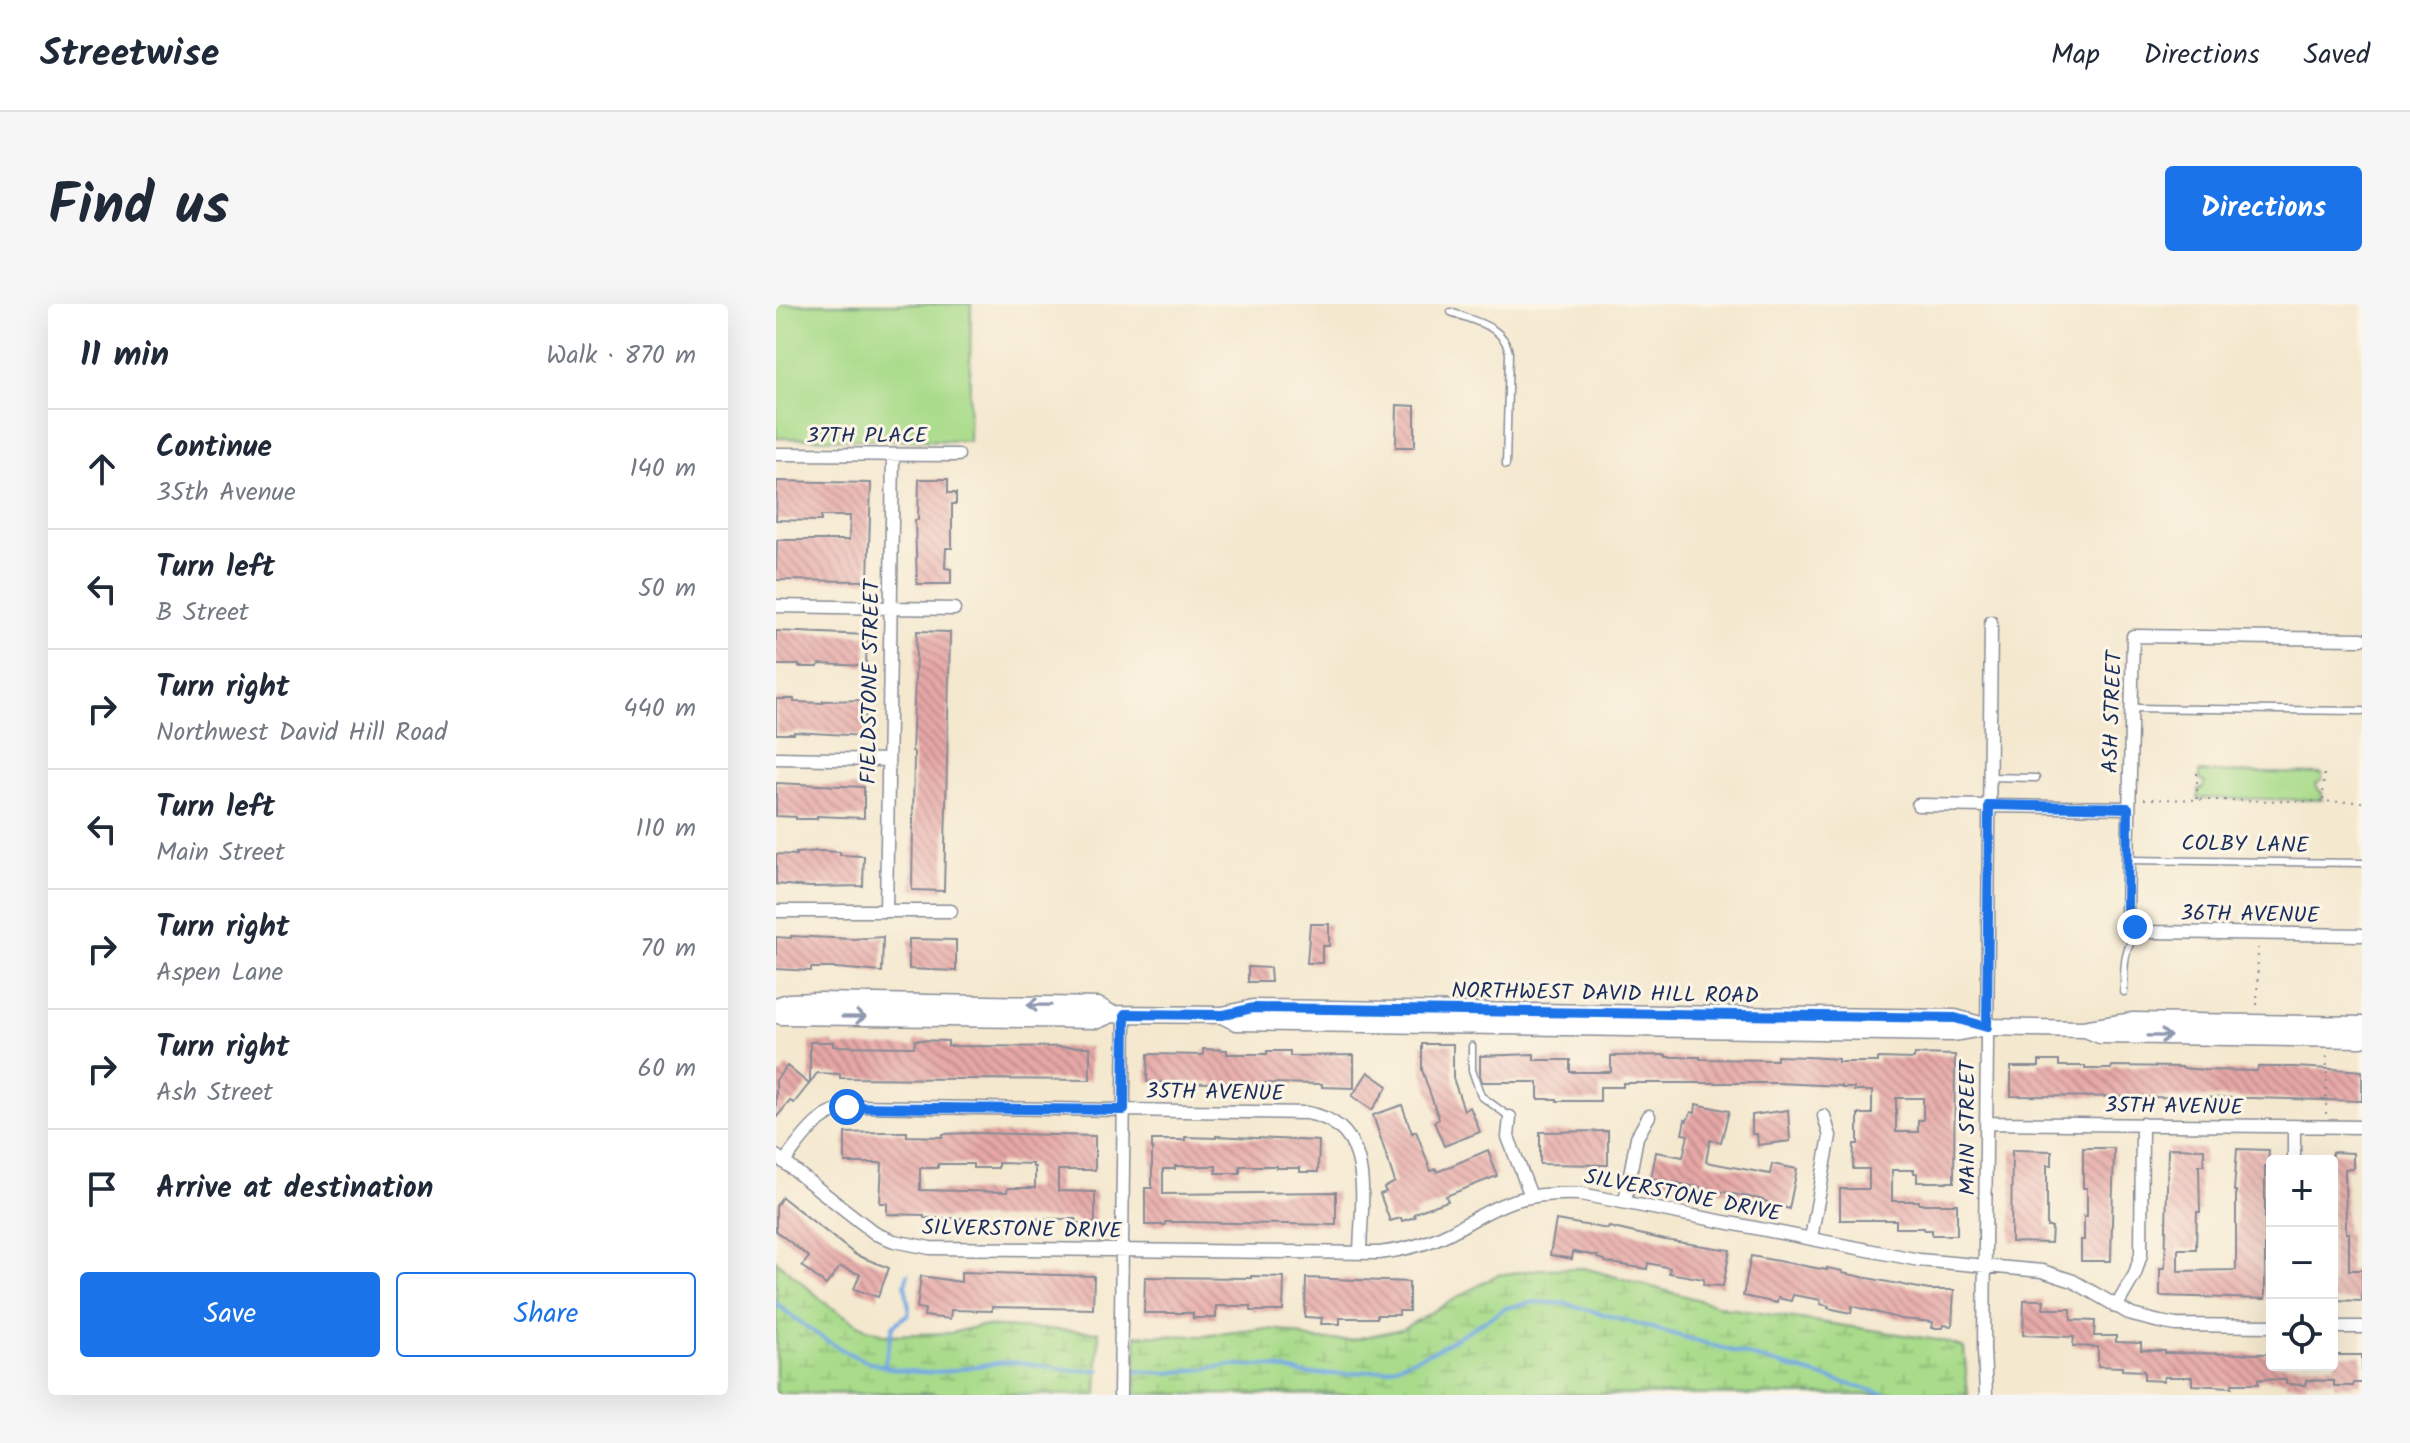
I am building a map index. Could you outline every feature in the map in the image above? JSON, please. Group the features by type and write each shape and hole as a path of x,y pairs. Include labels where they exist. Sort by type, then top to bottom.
{"street":[{"name":"37TH PLACE","path":"776,454 958,455"},
{"name":"FIELDSTONE STREET","path":"886,911 893,455"},
{"path":"776,606 954,609"},
{"name":"MAIN STREET","path":"1986,1395 1991,622"},
{"name":"ASH STREET","path":"2138,929 2127,912 2133,636 2362,639"},
{"path":"776,758 888,760"},
{"path":"1918,805 2128,808"},
{"path":"776,911 951,911"},
{"name":"36TH AVENUE","path":"2138,929 2152,932 2362,935"},
{"name":"NORTHWEST DAVID HILL ROAD","path":"776,1006 788,1002 819,1001 1098,1006 1119,1014"},
{"name":"NORTHWEST DAVID HILL ROAD","path":"776,1014 1098,1020 1119,1014 1223,1015 1253,1008 1955,1018 1987,1027 2083,1029 2133,1021 2362,1025"},
{"path":"1119,1014 1124,1110 1120,1395"},
{"name":"NORTHWEST DAVID HILL ROAD","path":"2083,1029 2100,1035 2362,1039"},
{"name":"35TH AVENUE","path":"780,1159 818,1121 831,1112 847,1107 1307,1113 1332,1121 1347,1135 1359,1158 1360,1253"},
{"path":"1625,1201 1637,1137 1649,1116"},
{"path":"1811,1238 1830,1136 1824,1116"},
{"path":"1510,1117 1508,1137 1531,1196"},
{"name":"35TH AVENUE","path":"1986,1123 2362,1127"},
{"path":"2116,1307 2135,1274 2141,1254 2142,1124"},
{"path":"2294,1126 2294,1155"},
{"name":"SILVERSTONE DRIVE","path":"780,1159 866,1228 894,1241 930,1248 1394,1251 1424,1244 1497,1207 1531,1196 1581,1194 1919,1260 2030,1269 2066,1278 2116,1307 2144,1319 2176,1325 2266,1326"},
{"path":"2338,1327 2362,1327"}],"lane":[{"path":"1451,312 1494,329 1506,340 1509,373 1506,465"},
{"path":"2132,708 2362,711"},
{"path":"1989,777 2036,778"},
{"name":"COLBY LANE","path":"2127,860 2362,863"},
{"path":"2124,992 2124,956 2127,945 2138,929"},
{"path":"1472,1046 1472,1070 1481,1096 1510,1117"}],"path":[{"path":"2197,772 2197,800"},
{"path":"2323,802 2324,774"},
{"path":"2144,799 2362,802"},
{"path":"2257,1005 2258,943"},
{"path":"2326,1127 2327,1038"}],"green space":[{"path":"776,304 971,304 969,441 776,438"},
{"path":"2199,772 2322,774 2322,780 2316,784 2322,792 2322,800 2198,798 2198,790 2205,783 2199,779"},
{"path":"776,1260 829,1306 867,1329 888,1335 951,1333 980,1326 1099,1332 1097,1395 776,1393"},
{"path":"1584,1268 1728,1308 1944,1341 1964,1348 1968,1395 1136,1394 1136,1335 1203,1336 1260,1329 1281,1330 1316,1340 1351,1340 1402,1329 1497,1275 1541,1269"}],"building":[{"path":"1397,405 1415,406 1415,447 1396,447"},
{"path":"919,479 948,479 948,493 956,493 956,504 952,504 952,548 946,548 945,568 951,569 951,584 917,584 915,520 918,520"},
{"path":"777,481 871,483 868,581 776,580 777,540 849,540 850,516 821,516 821,521 776,520"},
{"path":"776,631 867,635 866,666 776,665"},
{"path":"917,631 950,632 944,891 912,890 912,751"},
{"path":"776,699 823,703 866,700 865,736 794,732 776,734"},
{"path":"776,783 864,787 864,818 817,816 817,819 796,819 776,816"},
{"path":"820,851 864,856 863,886 776,884 776,854"},
{"path":"1310,924 1329,924 1329,946 1322,946 1322,963 1307,963"},
{"path":"776,937 883,937 882,972 836,968 811,968 811,971 776,969"},
{"path":"909,939 956,940 956,971 909,969"},
{"path":"1248,967 1270,968 1271,982 1248,982"},
{"path":"915,1040 948,1041 948,1046 1090,1047 1090,1080 840,1078 840,1074 817,1073 810,1083 810,1042 833,1042 833,1046 914,1047"},
{"path":"1422,1044 1453,1044 1453,1078 1464,1110 1470,1107 1480,1132 1444,1146 1434,1122 1439,1119 1422,1070"},
{"path":"1203,1049 1227,1050 1227,1054 1290,1051 1290,1056 1354,1055 1354,1088 1322,1087 1322,1084 1262,1083 1262,1086 1226,1087 1213,1086 1213,1083 1147,1082 1148,1054 1203,1055"},
{"path":"1534,1054 1534,1060 1570,1060 1570,1072 1611,1072 1611,1056 1777,1060 1777,1056 1878,1062 1878,1058 1914,1059 1915,1054 1955,1055 1954,1182 1917,1182 1914,1170 1892,1170 1892,1201 1957,1204 1957,1235 1932,1235 1932,1230 1924,1228 1896,1228 1896,1220 1840,1220 1840,1189 1869,1189 1869,1169 1853,1169 1854,1144 1858,1144 1858,1114 1872,1114 1872,1091 1854,1091 1854,1088 1842,1086 1776,1083 1623,1083 1623,1087 1600,1087 1600,1101 1557,1101 1538,1099 1538,1082 1482,1082 1480,1056","holes":["1896,1098 1923,1098 1923,1120 1918,1120 1918,1132 1896,1132"]},
{"path":"2039,1061 2059,1061 2059,1066 2085,1066 2085,1069 2111,1069 2112,1066 2257,1071 2258,1067 2294,1067 2362,1071 2362,1101 2011,1096 2011,1067 2039,1067"},
{"path":"787,1066 809,1084 794,1103 790,1101 776,1118 776,1080"},
{"path":"1368,1072 1388,1086 1372,1110 1352,1096"},
{"path":"1696,1104 1729,1111 1721,1142 1710,1140 1706,1162 1770,1174 1772,1164 1797,1169 1789,1209 1759,1199 1651,1178 1656,1152 1683,1157 1688,1135 1682,1134 1685,1120 1691,1112 1695,1113"},
{"path":"1402,1105 1431,1171 1436,1169 1437,1172 1488,1150 1497,1176 1446,1196 1448,1201 1422,1210 1414,1214 1415,1217 1390,1221 1380,1194 1395,1182 1373,1115"},
{"path":"1788,1110 1790,1141 1758,1145 1757,1134 1752,1134 1752,1115"},
{"path":"1608,1131 1608,1165 1540,1164 1540,1132"},
{"path":"907,1132 907,1136 943,1137 943,1134 973,1133 1095,1136 1095,1170 1058,1170 1058,1191 1095,1192 1095,1223 1076,1223 1076,1219 924,1218 924,1215 887,1214 887,1203 880,1203 882,1163 845,1163 845,1133","holes":["998,1163 1033,1164 1035,1188 1008,1188 1007,1192 920,1190 920,1168 938,1168 938,1164 973,1164 973,1168 998,1168"]},
{"path":"1216,1136 1319,1141 1318,1172 1300,1172 1300,1168 1276,1166 1240,1166 1240,1173 1216,1173 1216,1166 1175,1166 1175,1169 1163,1169 1163,1194 1336,1192 1336,1225 1165,1222 1165,1225 1145,1225 1145,1188 1152,1188 1152,1140"},
{"path":"2083,1148 2114,1148 2111,1261 2081,1261 2084,1216 2087,1216"},
{"path":"2168,1148 2204,1149 2204,1165 2199,1165 2200,1212 2197,1212 2196,1249 2178,1249 2178,1271 2236,1270 2234,1191 2237,1149 2269,1150 2265,1166 2265,1299 2160,1296 2160,1268 2165,1268"},
{"path":"2012,1150 2052,1151 2052,1165 2047,1165 2047,1227 2052,1227 2051,1243 2011,1242"},
{"path":"2332,1152 2353,1153 2353,1169 2345,1169 2346,1233 2349,1233 2349,1270 2362,1270 2362,1301 2338,1300 2338,1155 2332,1155"},
{"path":"782,1197 856,1255 889,1268 878,1297 854,1289 860,1274 840,1267 826,1285 802,1266 809,1257 776,1231 776,1206"},
{"path":"1556,1220 1730,1250 1723,1286 1703,1285 1704,1279 1669,1273 1670,1268 1648,1263 1647,1269 1605,1262 1598,1256 1573,1252 1572,1259 1550,1255"},
{"path":"1751,1256 1827,1268 1929,1290 1954,1290 1952,1326 1932,1328 1933,1322 1901,1319 1852,1306 1851,1313 1828,1308 1820,1304 1821,1300 1793,1295 1791,1301 1778,1298 1777,1303 1743,1296"},
{"path":"961,1272 1094,1276 1093,1309 992,1307 992,1311 951,1310 950,1319 924,1316 925,1309 917,1308 921,1276 961,1282"},
{"path":"1145,1277 1284,1277 1283,1311 1251,1311 1251,1306 1216,1306 1216,1318 1193,1318 1193,1313 1144,1313"},
{"path":"1306,1278 1409,1282 1409,1311 1399,1311 1399,1315 1377,1315 1377,1318 1340,1318 1340,1324 1321,1324 1322,1318 1305,1317"},
{"path":"2024,1300 2044,1300 2043,1309 2071,1309 2071,1320 2095,1321 2094,1336 2116,1336 2116,1342 2141,1343 2141,1350 2266,1354 2266,1371 2338,1371 2338,1355 2362,1355 2362,1383 2334,1386 2334,1381 2306,1380 2306,1385 2286,1384 2286,1380 2258,1379 2258,1384 2232,1384 2232,1387 2192,1385 2192,1377 2144,1380 2144,1371 2098,1366 2098,1347 2073,1346 2074,1337 2023,1335"}],"waterway":[{"path":"884,1366 893,1326 908,1314 905,1284 908,1274"},
{"path":"1136,1371 1169,1373 1228,1366 1267,1366 1307,1374 1347,1374 1388,1369 1436,1350 1506,1308 1535,1302 1568,1304 1887,1395"},
{"path":"776,1303 835,1346 898,1370 948,1371 1009,1362 1070,1370 1100,1370"}],"route":[{"path":"847,1107 1124,1110 1125,1014 1223,1015 1253,1008 1955,1018 1987,1027 1989,805 2128,808 2127,912 2135,927"}]}
